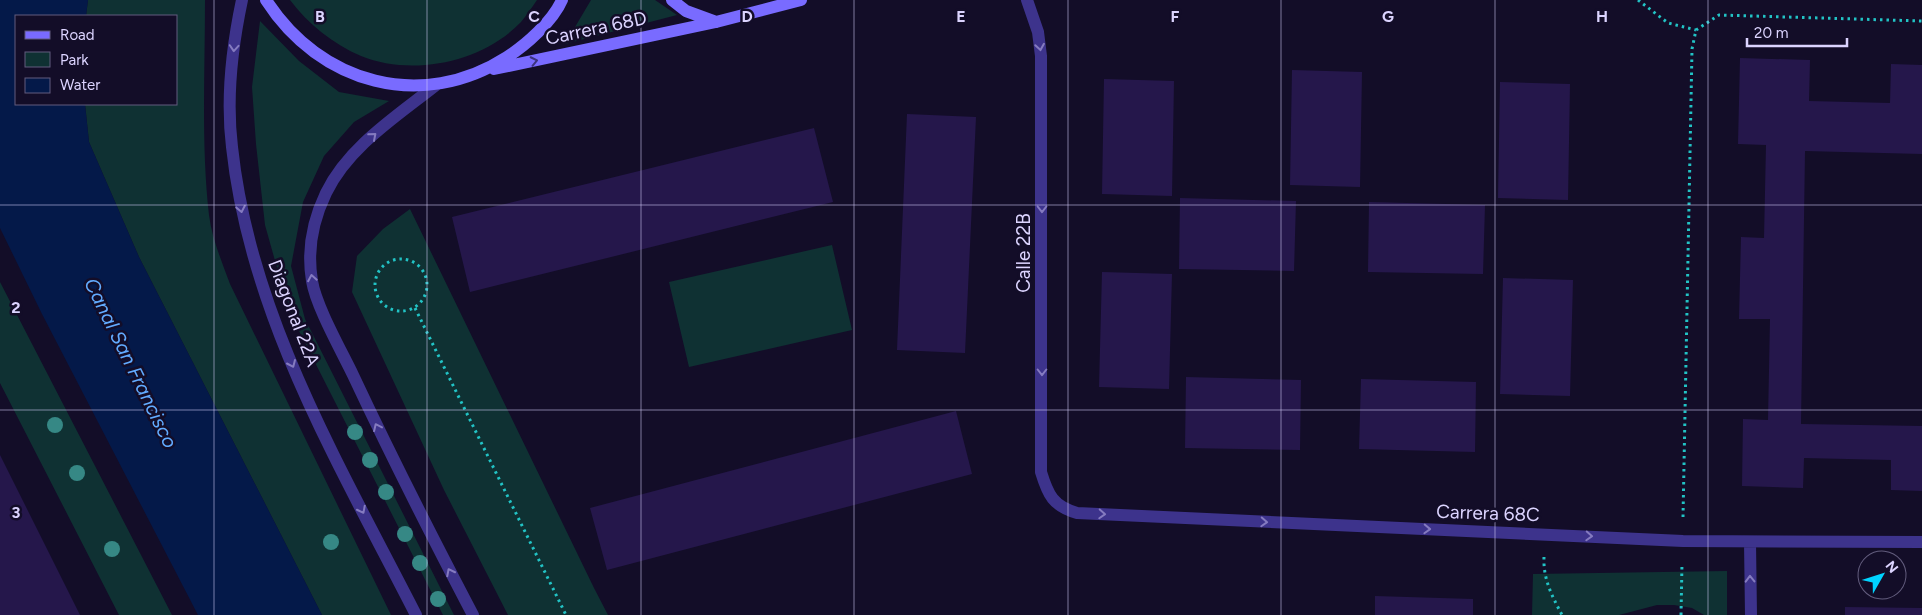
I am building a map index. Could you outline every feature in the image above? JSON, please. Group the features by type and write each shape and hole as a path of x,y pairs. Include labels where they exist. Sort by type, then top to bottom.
{"main road":[{"path":"266,0 278,20 311,52 350,74 392,85 436,85 462,80 486,71 526,45 562,0"},
{"path":"672,0 686,11 716,22"},
{"name":"Carrera 68D","path":"486,71 716,22 800,0"}],"street":[{"name":"Diagonal 22A","path":"242,0 235,37 231,88 231,145 242,211 252,254 282,344 316,419 416,615"},
{"name":"Calle 22B","path":"1027,0 1038,32 1042,56 1041,472 1046,487 1056,504"},
{"name":"Diagonal 22A","path":"436,85 364,144 343,167 327,192 316,219 309,256 312,283 327,320 399,474 473,615"},
{"name":"Carrera 68C","path":"1056,504 1077,513 1683,541 1922,542"},
{"path":"1750,542 1751,615"}],"path":[{"path":"1638,0 1668,23 1696,30"},
{"path":"1681,615 1692,49 1696,30 1718,15 1922,21"},
{"path":"400,259 409,260 417,264 423,271 428,287 426,296 415,308 398,312 383,304 378,297 376,280 379,272 392,261 400,259"},
{"path":"415,308 566,615"},
{"path":"1546,534 1544,568 1550,593 1562,615"}],"green space":[{"path":"88,0 205,0 205,161 210,224 215,242 230,284 391,615 322,615 139,257 89,142 85,105 178,105 178,15 86,15"},
{"path":"290,0 537,0 521,22 505,36 487,47 467,56 446,62 403,65 381,62 361,56 341,46 313,25"},
{"path":"591,0 655,0 677,15 565,44"},
{"path":"260,21 299,61 339,92 389,101 354,122 324,156 303,202 291,266 305,319 454,615 443,615 295,323 281,282 265,225 256,144 252,87"},
{"path":"410,209 608,615 508,615 444,490 352,292 357,256 383,229"},
{"path":"832,245 852,330 689,367 669,282"},
{"path":"0,282 172,615 119,615 0,383"},
{"path":"1727,571 1727,615 1704,615 1692,608 1657,605 1619,615 1532,615 1533,574"}],"water":[{"name":"Canal San Francisco","path":"0,0 88,0 86,15 15,15 15,105 85,105 89,142 139,257 322,615 198,615 42,314 0,228"}],"building":[{"path":"1740,58 1810,60 1809,101 1890,103 1891,64 1922,65 1922,154 1805,151 1801,424 1922,426 1922,491 1891,490 1891,460 1804,458 1803,488 1742,486 1743,419 1768,420 1770,319 1739,319 1741,237 1764,238 1766,145 1738,144"},
{"path":"1292,70 1362,72 1360,187 1290,185"},
{"path":"1104,79 1174,81 1172,196 1102,194"},
{"path":"1500,82 1570,84 1568,200 1498,198"},
{"path":"907,114 976,117 965,353 897,350"},
{"path":"814,128 833,202 470,292 452,217"},
{"path":"1180,198 1296,201 1294,271 1179,269"},
{"path":"1369,202 1485,205 1483,274 1368,272"},
{"path":"1102,272 1172,274 1169,389 1099,387"},
{"path":"1503,278 1573,280 1570,396 1500,394"},
{"path":"1186,377 1301,380 1300,450 1185,448"},
{"path":"1361,379 1476,382 1475,452 1359,449"},
{"path":"956,411 972,474 607,570 590,508"},
{"path":"0,455 80,615 0,615"},
{"path":"1375,596 1473,599 1473,615 1375,615"},
{"path":"1845,607 1922,608 1922,615 1845,615"}]}
